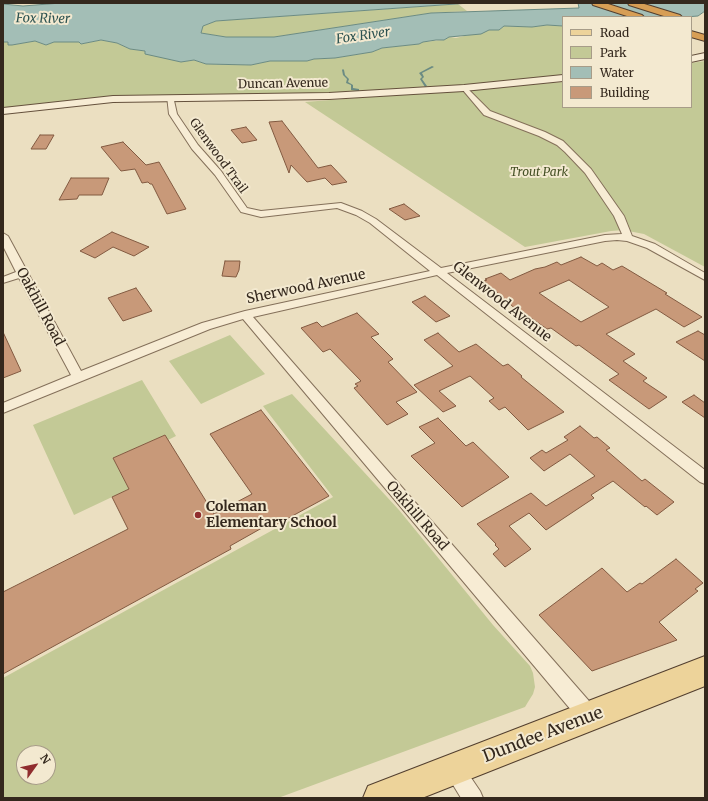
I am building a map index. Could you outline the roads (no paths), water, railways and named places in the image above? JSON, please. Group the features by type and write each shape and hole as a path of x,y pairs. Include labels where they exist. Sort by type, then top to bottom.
{"highway":[{"path":"596,3 636,16"},
{"path":"632,3 674,16"},
{"path":"692,34 705,38"}],"main road":[{"name":"Dundee Avenue","path":"380,798 705,671"}],"street":[{"path":"692,59 705,56"},
{"name":"Duncan Avenue","path":"3,111 88,101 170,98 329,96 464,88 562,78"},
{"path":"464,88 487,113 549,137 568,150 588,171 619,216 628,238"},
{"name":"Glenwood Trail","path":"170,98 173,114 195,147 218,173 239,204 244,210 261,214"},
{"name":"Glenwood Avenue","path":"261,214 331,205 348,208 373,221 705,478"},
{"name":"Oakhill Road","path":"3,236 78,377"},
{"name":"Sherwood Avenue","path":"3,408 183,335 245,315 438,272 605,238 628,238 650,246 705,277"},
{"path":"3,280 22,274"},
{"name":"Oakhill Road","path":"245,315 590,716"},
{"path":"454,770 473,798"}],"water":[{"name":"Fox River","path":"61,3 470,3 216,21 203,26 201,33 226,37 274,37 431,13 579,8 578,3 705,3 705,11 698,16 692,16 562,16 562,26 504,26 499,30 489,30 481,34 449,37 444,40 382,48 372,52 335,58 314,59 307,61 270,61 251,65 206,64 194,60 181,62 145,54 145,51 130,49 117,43 101,40 81,44 79,42 54,42 46,45 35,41 8,45 8,42 3,42 3,4 23,6"}],"waterway":[{"path":"426,86 421,79 423,77 420,73 433,67"},
{"path":"343,70 344,75 348,79 347,82 352,85 352,89 358,90"}],"place":[{"name":"Coleman Elementary School","path":"198,515"}],"park label":[{"name":"Trout Park","path":"539,173"}]}
